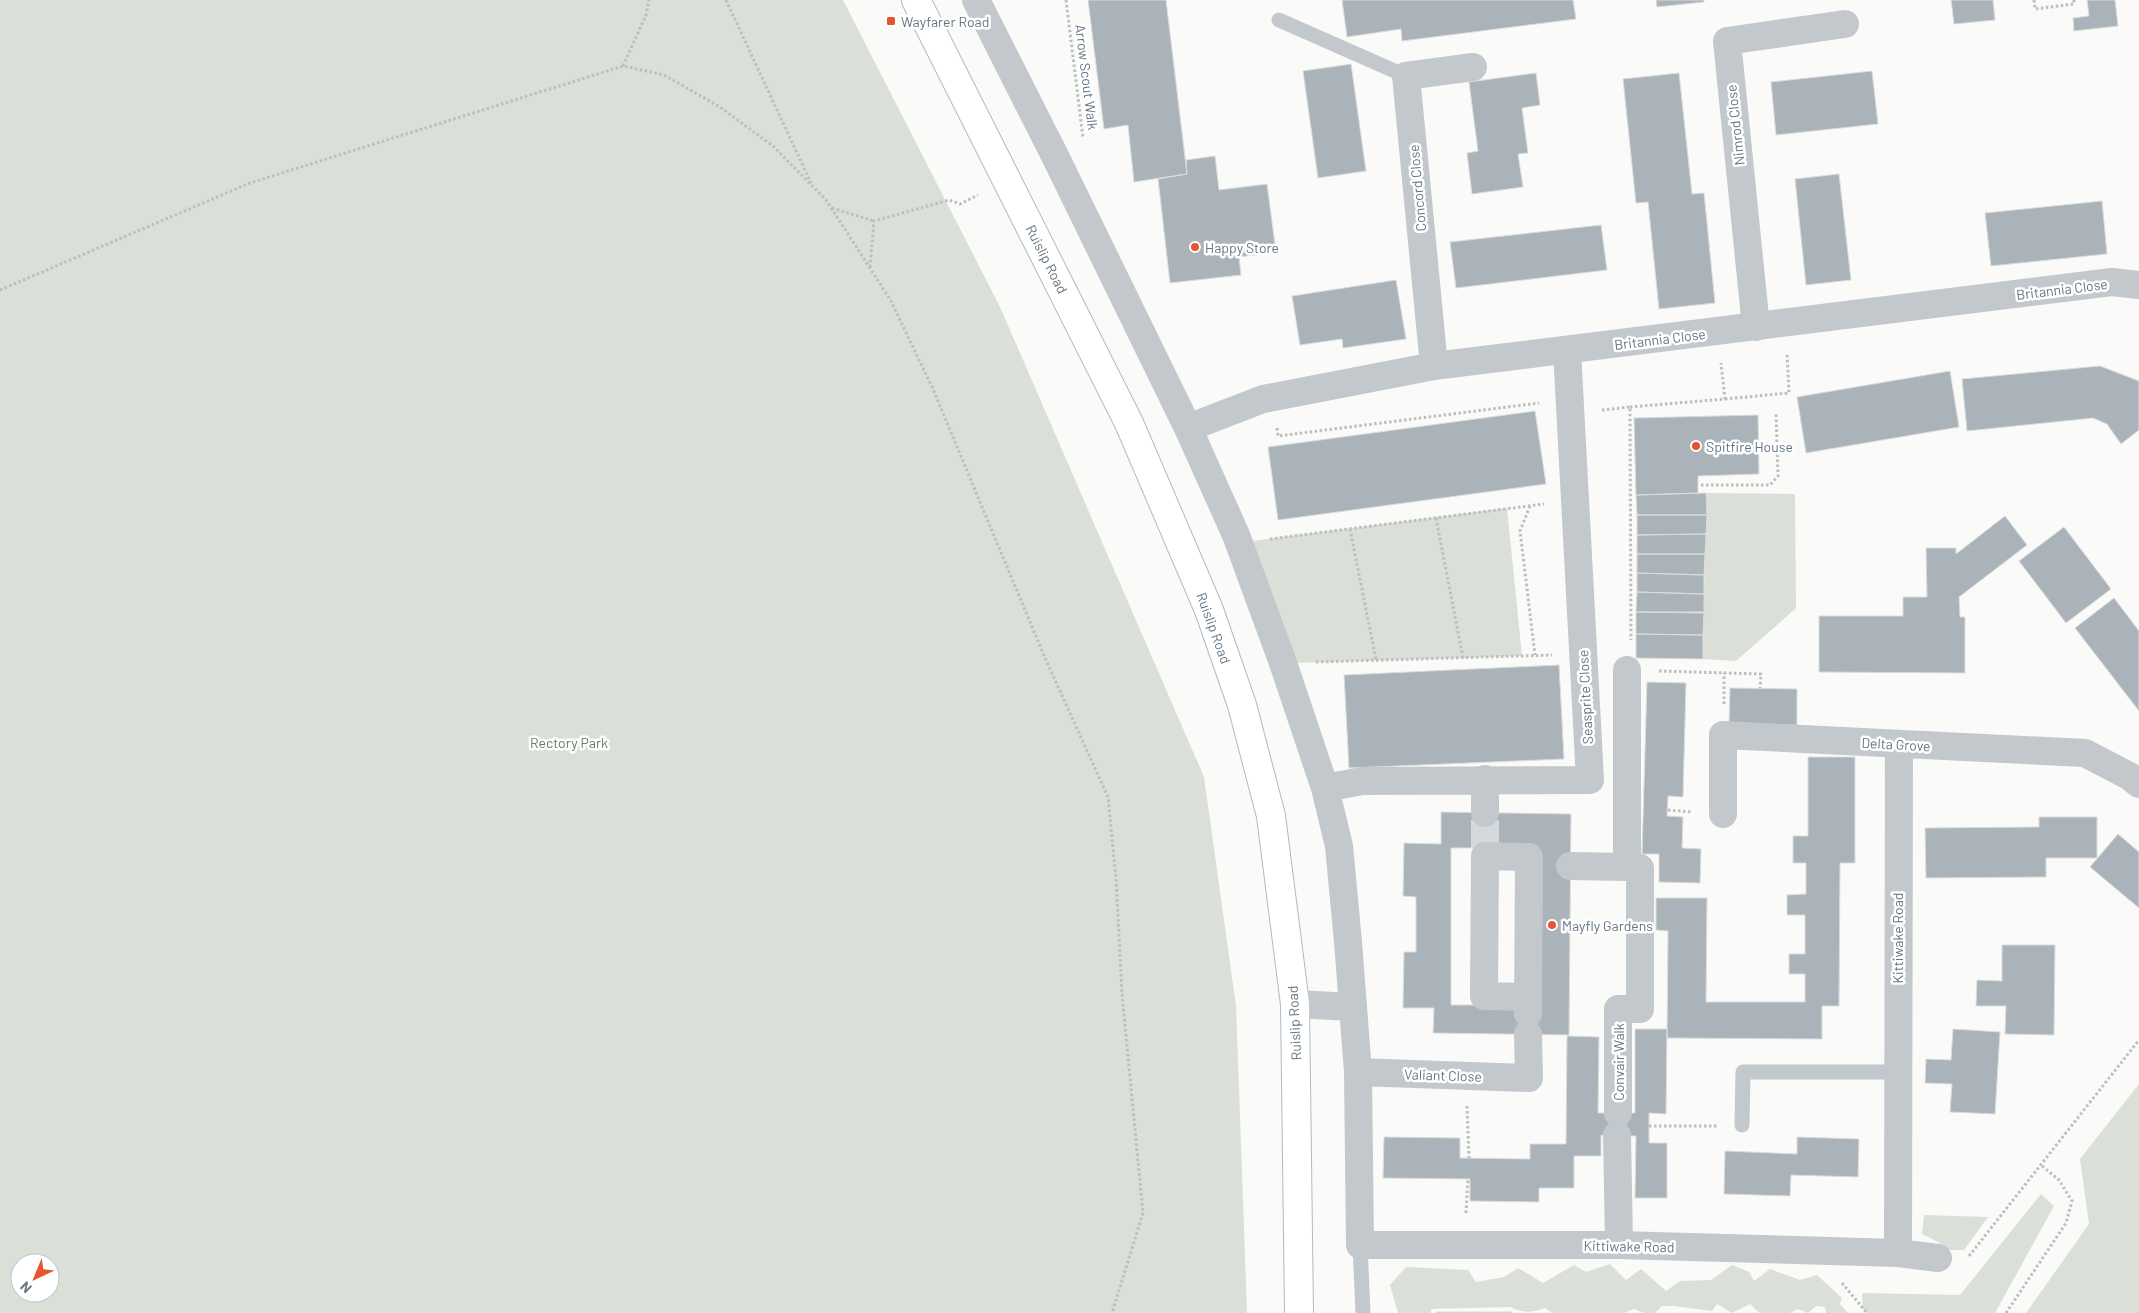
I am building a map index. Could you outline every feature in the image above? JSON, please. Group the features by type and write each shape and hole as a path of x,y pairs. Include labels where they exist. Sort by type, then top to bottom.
{"main road":[{"name":"Ruislip Road","path":"916,0 1129,423 1209,610 1242,705 1271,816 1295,1004 1299,1313"}],"street":[{"path":"976,0 1055,156 1188,428 1236,536 1283,663 1325,788 1339,846 1358,1072 1360,1245"},
{"name":"Nimrod Close","path":"1756,327 1727,41 1845,24"},
{"path":"1406,76 1473,67"},
{"name":"Concord Close","path":"1406,76 1434,366"},
{"name":"Britannia Close","path":"1188,428 1272,397 1434,366 2112,282 2139,285"},
{"name":"Seasprite Close","path":"1325,788 1362,781 1590,780 1567,350"},
{"path":"1570,866 1627,867 1629,670"},
{"name":"Delta Grove","path":"1723,814 1724,735 2085,754 2129,776 2139,784"},
{"name":"Kittiwake Road","path":"1898,1253 1899,744"},
{"path":"1485,779 1485,813"},
{"path":"1485,852 1529,857 1528,1015 1484,996 1485,852"},
{"name":"Convair Walk","path":"1619,1245 1618,1009 1640,1009 1640,868 1627,867"},
{"path":"1295,1004 1353,1007"},
{"name":"Valiant Close","path":"1358,1072 1529,1078 1528,1015"},
{"name":"Kittiwake Road","path":"1360,1245 1619,1245 1898,1253 1938,1258"}],"lane":[{"path":"1279,20 1406,76"},
{"path":"1742,1125 1742,1072 1897,1072"},
{"path":"1360,1245 1363,1313"}],"path":[{"path":"623,66 646,15 649,0"},
{"path":"726,0 812,186"},
{"name":"Arrow Scout Walk","path":"1066,0 1084,141"},
{"path":"2034,0 2036,9 2074,4 2074,0"},
{"path":"0,290 250,183 623,66 664,75 720,107 773,146 812,186 830,208 891,301 934,389 1045,658 1108,797 1116,879 1122,994 1143,1213 1112,1313"},
{"path":"830,208 874,221 949,200 960,204 985,192"},
{"path":"870,268 874,221"},
{"path":"1272,397 1278,436 1570,406 1630,407 1789,393 1785,323"},
{"path":"1717,332 1725,399"},
{"path":"1630,407 1629,670 1761,674 1760,688"},
{"path":"1702,485 1770,485 1778,476 1776,413"},
{"path":"1262,540 1575,500"},
{"path":"1530,505 1520,531 1535,655"},
{"path":"1436,518 1463,658"},
{"path":"1350,529 1376,660"},
{"path":"1283,663 1583,654"},
{"path":"1938,1258 1951,1263 1966,1260 2042,1166 2139,1040"},
{"path":"1466,1076 1469,1158"},
{"path":"1649,1126 1742,1125"},
{"path":"2006,1313 2066,1223 2072,1201 2059,1180 2042,1166"}],"green space":[{"name":"Rectory Park","path":"0,0 843,0 1000,307 1204,777 1236,1006 1247,1313 0,1313"},
{"path":"1706,493 1795,494 1796,608 1736,661 1703,659"},
{"path":"1507,508 1522,656 1293,663 1253,541"},
{"path":"2139,1084 2139,1313 2026,1313 2089,1224 2080,1159"},
{"path":"2041,1194 2054,1206 1995,1313 1867,1313 1863,1309 1862,1293 1960,1295"},
{"path":"1924,1215 1988,1217 1964,1250 1945,1250 1944,1245 1922,1234"},
{"path":"1610,1264 1626,1280 1641,1269 1666,1291 1680,1281 1711,1280 1732,1265 1749,1272 1754,1281 1770,1269 1800,1280 1817,1275 1842,1298 1840,1304 1848,1313 1826,1313 1825,1307 1816,1306 1808,1313 1798,1309 1790,1313 1762,1313 1758,1312 1750,1304 1732,1313 1717,1304 1712,1311 1662,1306 1655,1313 1644,1313 1634,1309 1624,1313 1552,1313 1545,1308 1527,1312 1510,1307 1431,1309 1431,1313 1398,1313 1390,1285 1406,1267 1468,1270 1476,1282 1504,1277 1518,1268 1543,1283 1574,1265 1586,1272"}],"building":[{"path":"1088,0 1166,0 1187,174 1134,182 1128,125 1104,129"},
{"path":"1342,0 1573,0 1576,19 1402,41 1401,29 1347,37"},
{"path":"1656,0 1704,0 1704,2 1657,7"},
{"path":"1951,0 1993,0 1995,20 1954,24"},
{"path":"2087,0 2115,0 2118,26 2074,31 2073,18 2089,16"},
{"path":"1351,64 1366,171 1318,178 1303,71"},
{"path":"1872,71 1878,124 1776,135 1771,82"},
{"path":"1536,73 1540,105 1522,108 1528,153 1518,154 1523,187 1472,194 1467,153 1478,151 1469,82"},
{"path":"1679,73 1692,194 1704,193 1715,303 1659,309 1648,202 1636,203 1623,79"},
{"path":"1215,156 1219,190 1267,184 1276,252 1239,257 1241,275 1170,283 1158,179 1187,174 1186,160"},
{"path":"1839,174 1851,280 1806,285 1795,179"},
{"path":"2102,201 2107,254 1991,266 1985,213"},
{"path":"1601,225 1607,270 1456,288 1450,242"},
{"path":"1396,280 1406,339 1343,348 1342,339 1300,345 1292,296"},
{"path":"2100,366 2139,381 2139,430 2121,444 2107,424 2093,418 1967,431 1962,379"},
{"path":"1950,371 1959,427 1806,453 1797,397"},
{"path":"1535,411 1546,484 1278,520 1268,447"},
{"name":"Spitfire House","path":"1758,415 1759,474 1698,476 1698,493 1636,495 1634,418"},
{"path":"1706,493 1707,515 1637,515 1636,495"},
{"path":"1637,515 1707,515 1706,534 1637,535"},
{"path":"2005,516 2027,545 1959,597 1960,617 1965,617 1965,673 1819,672 1819,616 1903,616 1903,597 1927,597 1926,548 1956,548 1956,554"},
{"path":"2064,527 2111,589 2066,623 2019,561"},
{"path":"1706,534 1705,554 1637,554 1637,535"},
{"path":"1637,554 1705,554 1704,575 1637,573"},
{"path":"1637,573 1704,575 1704,594 1637,592"},
{"path":"1637,592 1704,594 1704,612 1636,612"},
{"path":"2114,598 2139,631 2139,711 2075,628"},
{"path":"1636,612 1704,613 1703,635 1636,634"},
{"path":"1636,634 1703,635 1703,659 1636,658"},
{"path":"1559,665 1564,759 1349,768 1344,675"},
{"path":"1647,682 1686,683 1683,797 1668,796 1667,816 1683,817 1682,848 1701,849 1700,883 1659,882 1659,854 1642,854"},
{"path":"1730,688 1797,689 1797,725 1729,724"},
{"path":"1808,757 1855,757 1855,863 1840,863 1839,1006 1822,1006 1822,1039 1667,1038 1668,931 1656,930 1656,898 1707,898 1706,1002 1805,1002 1805,974 1789,974 1789,954 1805,954 1805,915 1787,915 1787,895 1806,894 1806,863 1793,863 1793,836 1808,836"},
{"name":"Mayfly Gardens","path":"1441,812 1571,814 1569,1035 1433,1033 1434,1008 1403,1008 1404,952 1416,952 1416,897 1403,896 1404,843 1441,844","holes":["1451,848 1534,848 1521,1005 1451,1005"]},
{"path":"2039,817 2097,817 2097,858 2046,858 2046,877 1926,878 1925,828 2039,827"},
{"path":"2118,834 2139,852 2139,908 2090,867"},
{"path":"2002,945 2055,945 2054,1035 2005,1034 2006,1006 1976,1006 1977,980 2002,981"},
{"path":"1635,1029 1667,1029 1666,1114 1649,1113 1649,1143 1667,1143 1667,1198 1635,1198 1636,1136 1601,1135 1601,1156 1574,1156 1574,1188 1539,1188 1539,1202 1470,1201 1470,1179 1383,1178 1384,1137 1460,1138 1460,1158 1530,1159 1530,1144 1566,1144 1567,1036 1599,1037 1598,1113 1635,1113"},
{"path":"1953,1029 2000,1032 1995,1114 1950,1112 1952,1084 1925,1083 1926,1059 1951,1060"},
{"path":"1797,1137 1859,1139 1858,1177 1791,1175 1790,1196 1724,1194 1725,1151 1797,1154"},
{"path":"1512,1312 1512,1313 1436,1313"}],"tunnel":[{"path":"1485,813 1485,848"}],"place":[{"name":"Wayfarer Road","path":"891,21"},
{"name":"Happy Store","path":"1195,247"},
{"name":"Spitfire House","path":"1696,446"},
{"name":"Mayfly Gardens","path":"1552,925"}]}
